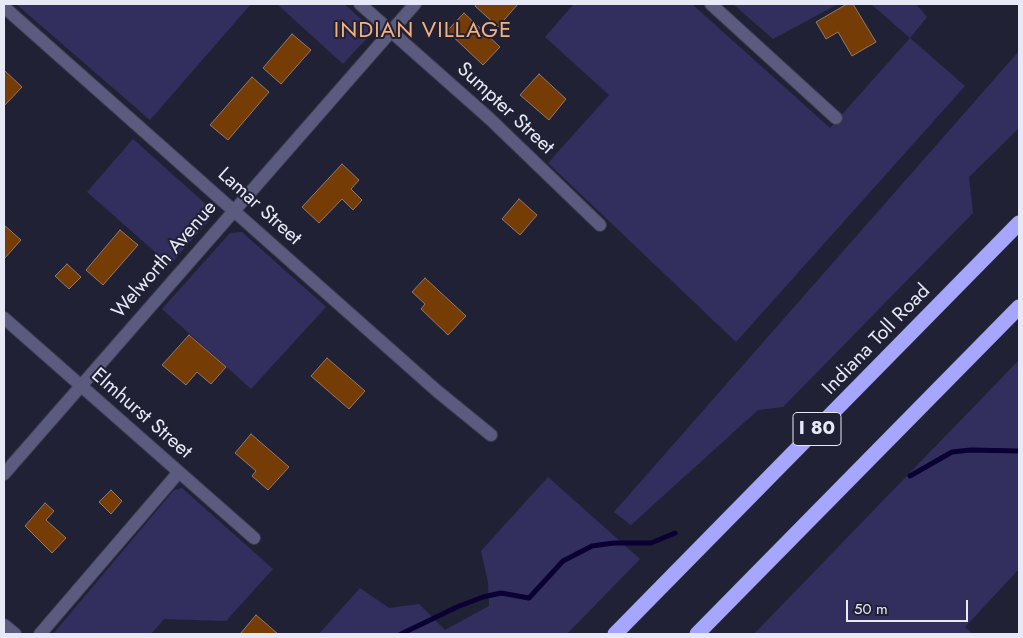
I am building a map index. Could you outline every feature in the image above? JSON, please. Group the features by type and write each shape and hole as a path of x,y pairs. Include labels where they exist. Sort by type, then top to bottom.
{"highway":[{"name":"Indiana Toll Road","path":"615,634 1019,223"},
{"path":"698,634 1019,307"}],"street":[{"name":"Sumpter Street","path":"360,4 490,119 600,225"},
{"name":"Welworth Avenue","path":"4,474 233,209 415,4"},
{"path":"711,4 836,118"},
{"name":"Lamar Street","path":"4,7 438,391 491,435"},
{"name":"Elmhurst Street","path":"4,318 254,538"},
{"path":"40,634 179,472"},
{"path":"4,625 15,634"}],"shaded area":[{"path":"16,4 251,4 150,120"},
{"path":"277,4 344,4 368,25 369,36 343,64"},
{"path":"574,4 692,4 830,128 910,38 965,86 736,342 548,163 609,95 545,37"},
{"path":"733,4 838,4 773,39"},
{"path":"871,4 916,4 927,17 910,38"},
{"path":"1019,51 1019,128 969,177 973,213 783,407 758,410 631,525 614,512"},
{"path":"133,139 208,206 210,219 170,265 87,192"},
{"path":"242,232 326,307 251,389 162,309 230,233"},
{"path":"1019,360 1019,569 965,627 973,634 754,634"},
{"path":"548,477 640,559 567,634 319,634 360,588 389,608 419,604 445,630 489,606 488,582 481,551"},
{"path":"182,488 273,569 226,621 164,619 151,634 53,634 174,490"}],"building":[{"path":"476,4 518,4 498,27 475,6"},
{"path":"847,4 853,4 876,42 852,56 838,32 826,39 816,22"},
{"path":"464,13 500,47 483,65 447,31"},
{"path":"292,34 311,50 281,84 263,68"},
{"path":"4,70 22,87 4,106"},
{"path":"539,74 566,99 549,120 520,95"},
{"path":"252,77 269,92 228,140 210,125"},
{"path":"342,164 359,180 351,189 362,200 353,210 342,199 319,223 302,207"},
{"path":"519,199 537,215 520,235 502,219"},
{"path":"4,225 21,240 4,259"},
{"path":"120,230 138,245 103,285 86,270"},
{"path":"67,264 81,277 69,289 55,276"},
{"path":"425,278 466,316 448,335 421,309 425,304 412,292"},
{"path":"189,335 226,367 211,384 197,372 186,385 162,365"},
{"path":"327,358 365,391 349,409 311,376"},
{"path":"251,434 289,467 268,490 252,476 256,471 235,453"},
{"path":"111,490 122,501 111,514 99,502"},
{"path":"45,503 54,511 46,520 66,538 52,553 25,526"},
{"path":"256,615 278,634 240,634"}],"waterway":[{"path":"910,476 952,452 971,450 1019,451"},
{"path":"401,634 457,607 483,597 501,593 529,598 563,561 592,546 614,543 651,543 675,533"}],"district":[{"name":"INDIAN VILLAGE","path":"423,32"}]}
